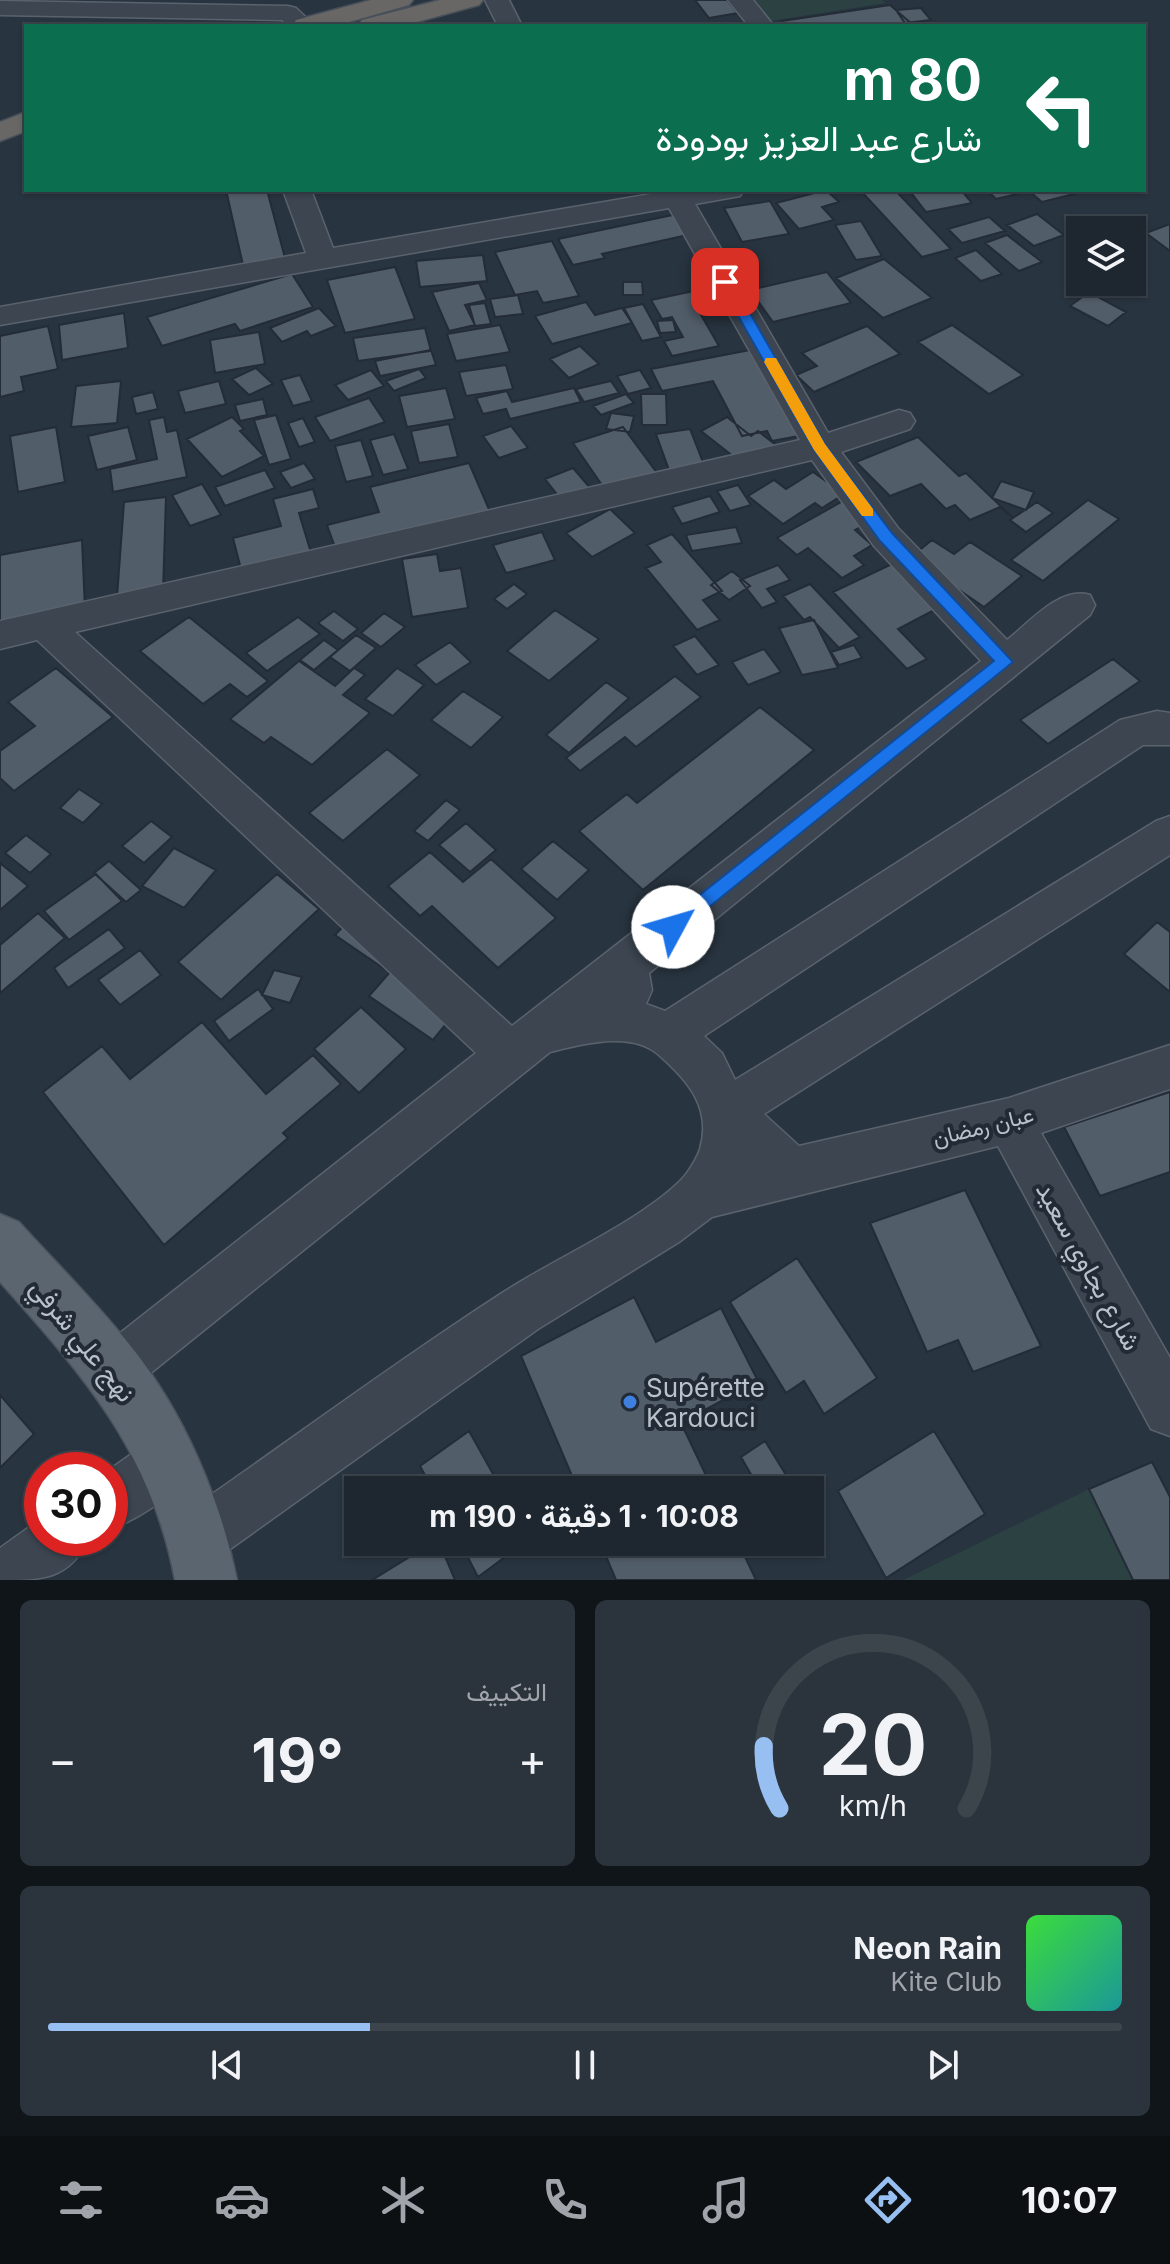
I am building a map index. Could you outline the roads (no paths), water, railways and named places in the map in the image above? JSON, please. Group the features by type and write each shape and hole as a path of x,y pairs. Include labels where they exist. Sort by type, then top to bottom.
{"highway":[{"path":"311,24 400,0"},
{"path":"379,24 470,0"},
{"path":"0,132 24,122"},
{"path":"0,153 24,144"}],"main road":[{"name":"نهج علي شرفي","path":"0,1241 114,1370 151,1429 203,1558"}],"street":[{"path":"0,8 16,0"},
{"path":"497,0 509,24"},
{"path":"740,0 760,24"},
{"path":"0,8 288,13 302,24"},
{"path":"298,192 323,260"},
{"path":"0,316 323,260 566,202 678,199 718,192"},
{"path":"678,199 820,447 886,537 1005,662"},
{"path":"0,635 820,447 899,421"},
{"path":"114,1370 1077,605"},
{"path":"43,624 524,1044"},
{"path":"524,1044 583,1023 652,1028 1134,731 1157,727 1170,729"},
{"path":"726,1112 1170,833"},
{"path":"626,965 652,1028 706,1068 726,1112 792,1171"},
{"name":"عبان رمضان","path":"700,1196 792,1171 1009,1121 1170,1067"},
{"path":"203,1558 520,1311 662,1225 700,1196 723,1154 726,1112"},
{"name":"شارع بجاوي سعيد","path":"1009,1121 1170,1410"},
{"path":"128,1490 166,1462"},
{"path":"3,1580 36,1556"}],"place":[{"name":"Supérette Kardouci","path":"630,1402"}]}
